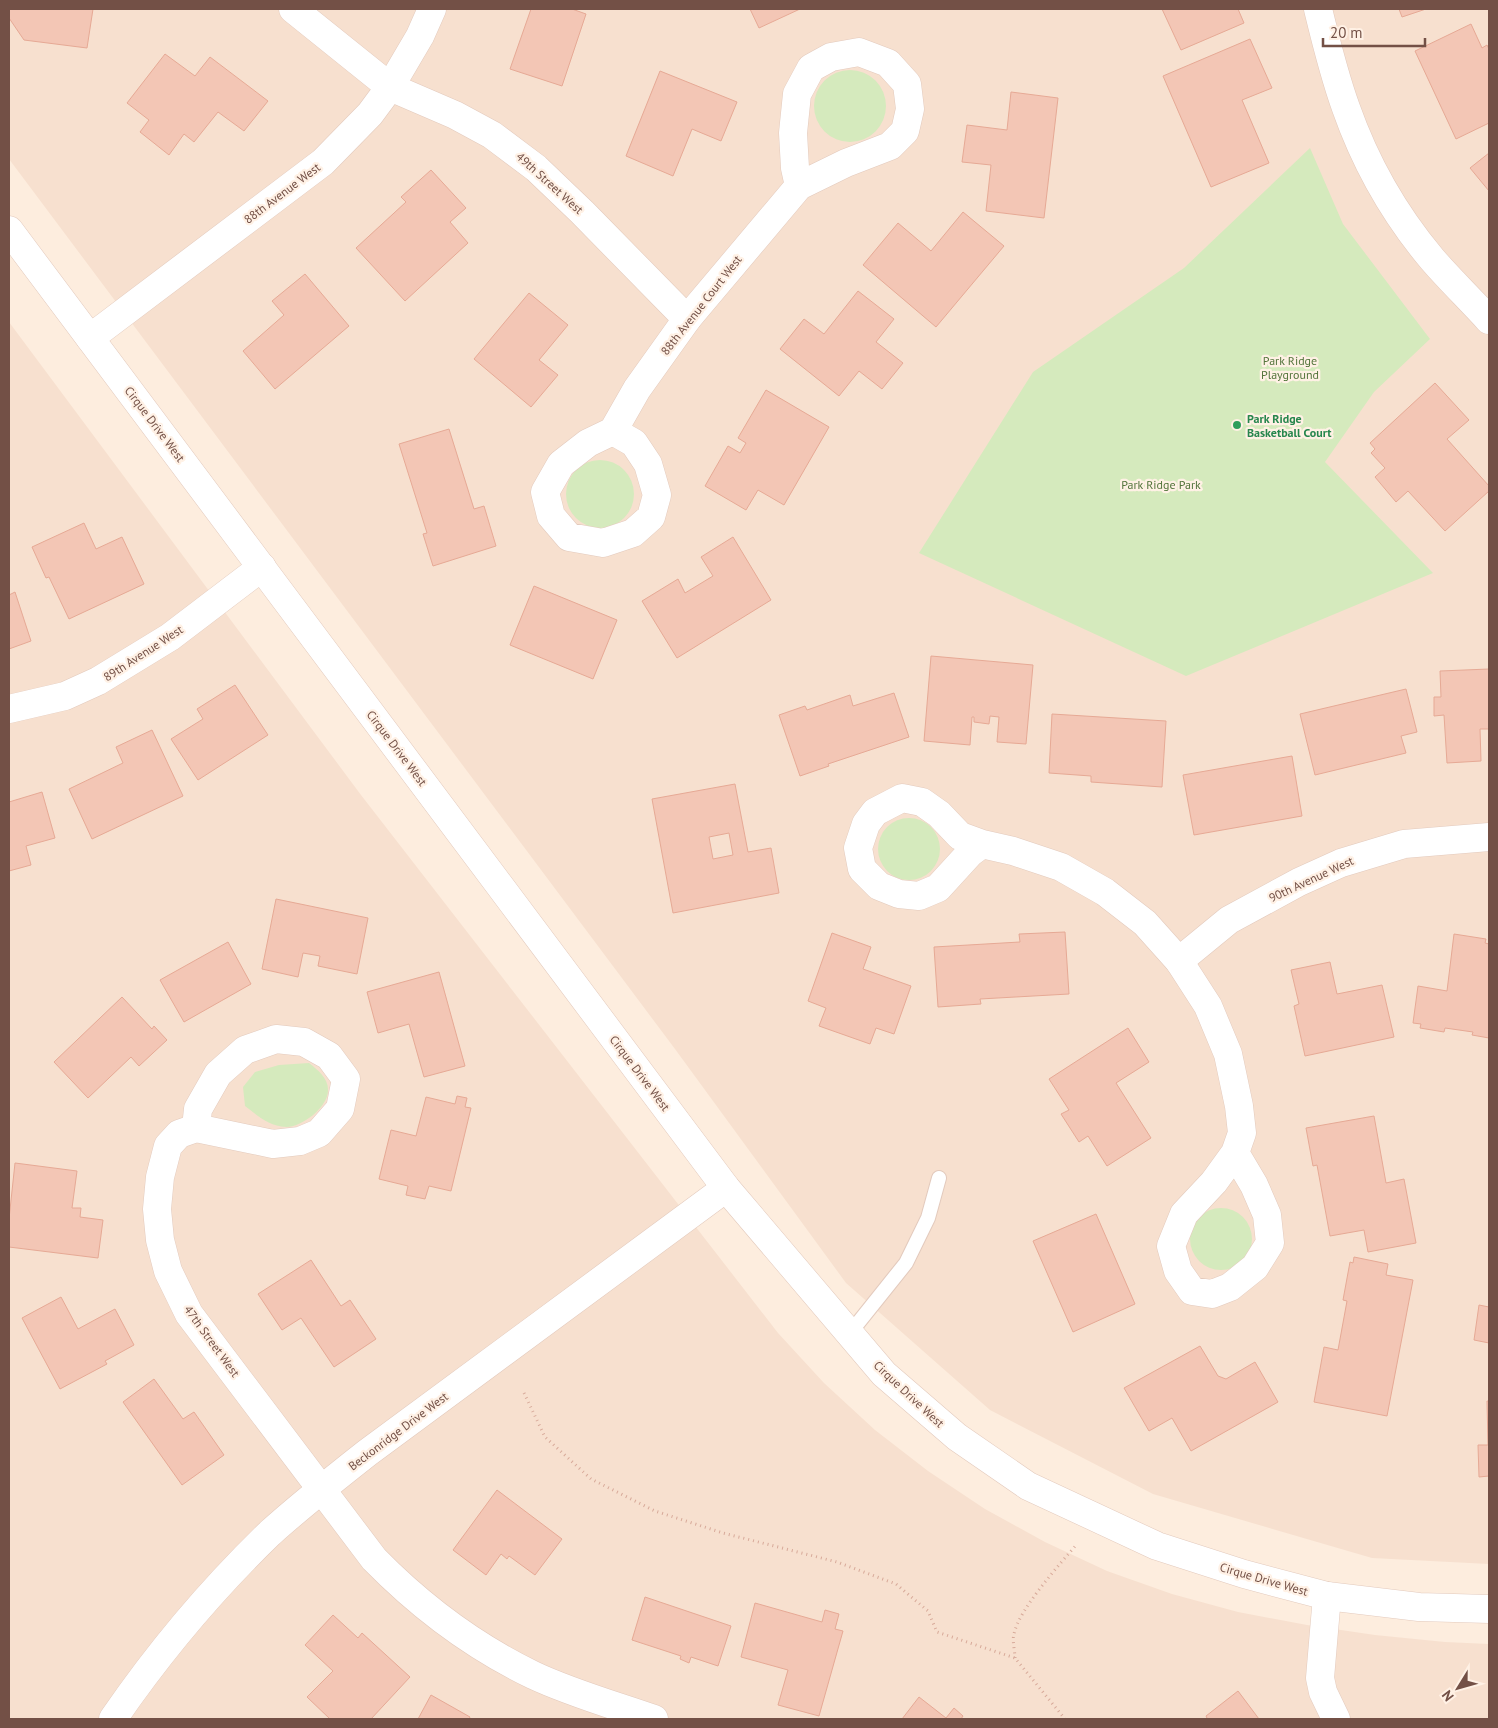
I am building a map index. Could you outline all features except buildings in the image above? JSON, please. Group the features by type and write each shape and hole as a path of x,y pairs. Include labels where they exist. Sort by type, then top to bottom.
{"street":[{"name":"49th Street West","path":"293,9 390,87 455,115 492,135 536,168 687,319"},
{"name":"88th Avenue West","path":"90,338 324,162 370,114 390,87 420,36 432,9"},
{"path":"1318,9 1346,108 1362,149 1382,187 1405,223 1432,258 1489,320"},
{"name":"88th Avenue Court West","path":"613,431 637,389 687,319 798,186 846,163 890,146 906,131 910,109 907,84 888,63 859,52 831,57 811,68 797,94 794,133 795,168 798,186"},
{"name":"Cirque Drive West","path":"9,230 726,1188 884,1374 957,1437 1028,1486 1157,1546 1244,1574 1327,1596 1419,1607 1489,1610"},
{"name":"89th Avenue West","path":"9,709 65,696 98,681 170,637 262,567"},
{"name":"90th Avenue West","path":"1179,961 1229,920 1299,882 1341,863 1404,844 1489,837"},
{"path":"982,844 1013,851 1061,867 1105,892 1145,923 1179,961 1208,1006 1228,1054 1239,1106 1242,1132 1235,1153 1214,1182 1184,1214 1171,1246 1178,1271 1192,1291 1212,1294 1230,1287 1255,1267 1270,1243 1267,1215 1254,1185 1235,1153"},
{"path":"276,1039 304,1042 329,1056 346,1079 340,1109 319,1133 300,1141 273,1144 196,1128 198,1109 218,1074 245,1050 276,1039"},
{"name":"47th Street West","path":"196,1128 179,1134 168,1146 160,1177 157,1209 160,1240 168,1271 189,1314 374,1559 409,1593 464,1636 533,1675 654,1719"},
{"name":"Beckonridge Drive West","path":"113,1719 174,1637 225,1580 271,1533 367,1453 726,1188"},
{"path":"1327,1596 1320,1678 1323,1692 1336,1719"}],"lane":[{"path":"850,1333 906,1263 928,1218 938,1178"}],"path":[{"path":"524,1392 545,1436 591,1479 655,1511 723,1533 837,1562 896,1584 928,1611 937,1632 1015,1658 1065,1719"},
{"path":"1015,1658 1013,1634 1024,1612 1051,1574 1098,1519"}],"shaded area":[{"path":"9,9 1489,9 1489,1564 1372,1558 1153,1494 990,1410 846,1283 675,1049 9,159"},
{"path":"9,322 361,795 778,1333 824,1383 875,1430 928,1471 985,1509 1045,1542 1107,1571 1172,1594 1238,1612 1375,1635 1489,1644 1489,1719 9,1719"}],"green space":[{"path":"850,70 870,76 880,86 886,106 880,126 870,136 850,142 830,136 820,126 814,106 820,86 830,76"},
{"name":"Park Ridge Park","path":"1310,148 1343,224 1430,339 1374,392 1325,462 1433,573 1186,676 919,553 1033,372 1184,268"},
{"path":"600,460 613,463 624,470 631,481 634,494 631,507 624,518 613,525 600,528 587,525 576,518 569,507 566,494 569,481 576,470 587,463"},
{"path":"909,818 921,821 931,827 937,837 940,849 937,861 931,871 921,877 909,880 897,877 887,871 881,861 878,849 881,837 887,827 897,821"},
{"path":"309,1063 325,1079 328,1091 323,1104 306,1120 286,1127 274,1125 245,1106 243,1087 255,1072 279,1065"},
{"path":"1221,1208 1233,1211 1243,1217 1249,1227 1252,1239 1249,1251 1243,1261 1233,1267 1221,1270 1209,1267 1199,1261 1193,1251 1190,1239 1193,1227 1199,1217 1209,1211"}],"place":[{"name":"Park Ridge Basketball Court","path":"1237,425"}],"park label":[{"name":"Park Ridge Playground","path":"1290,367"}]}
